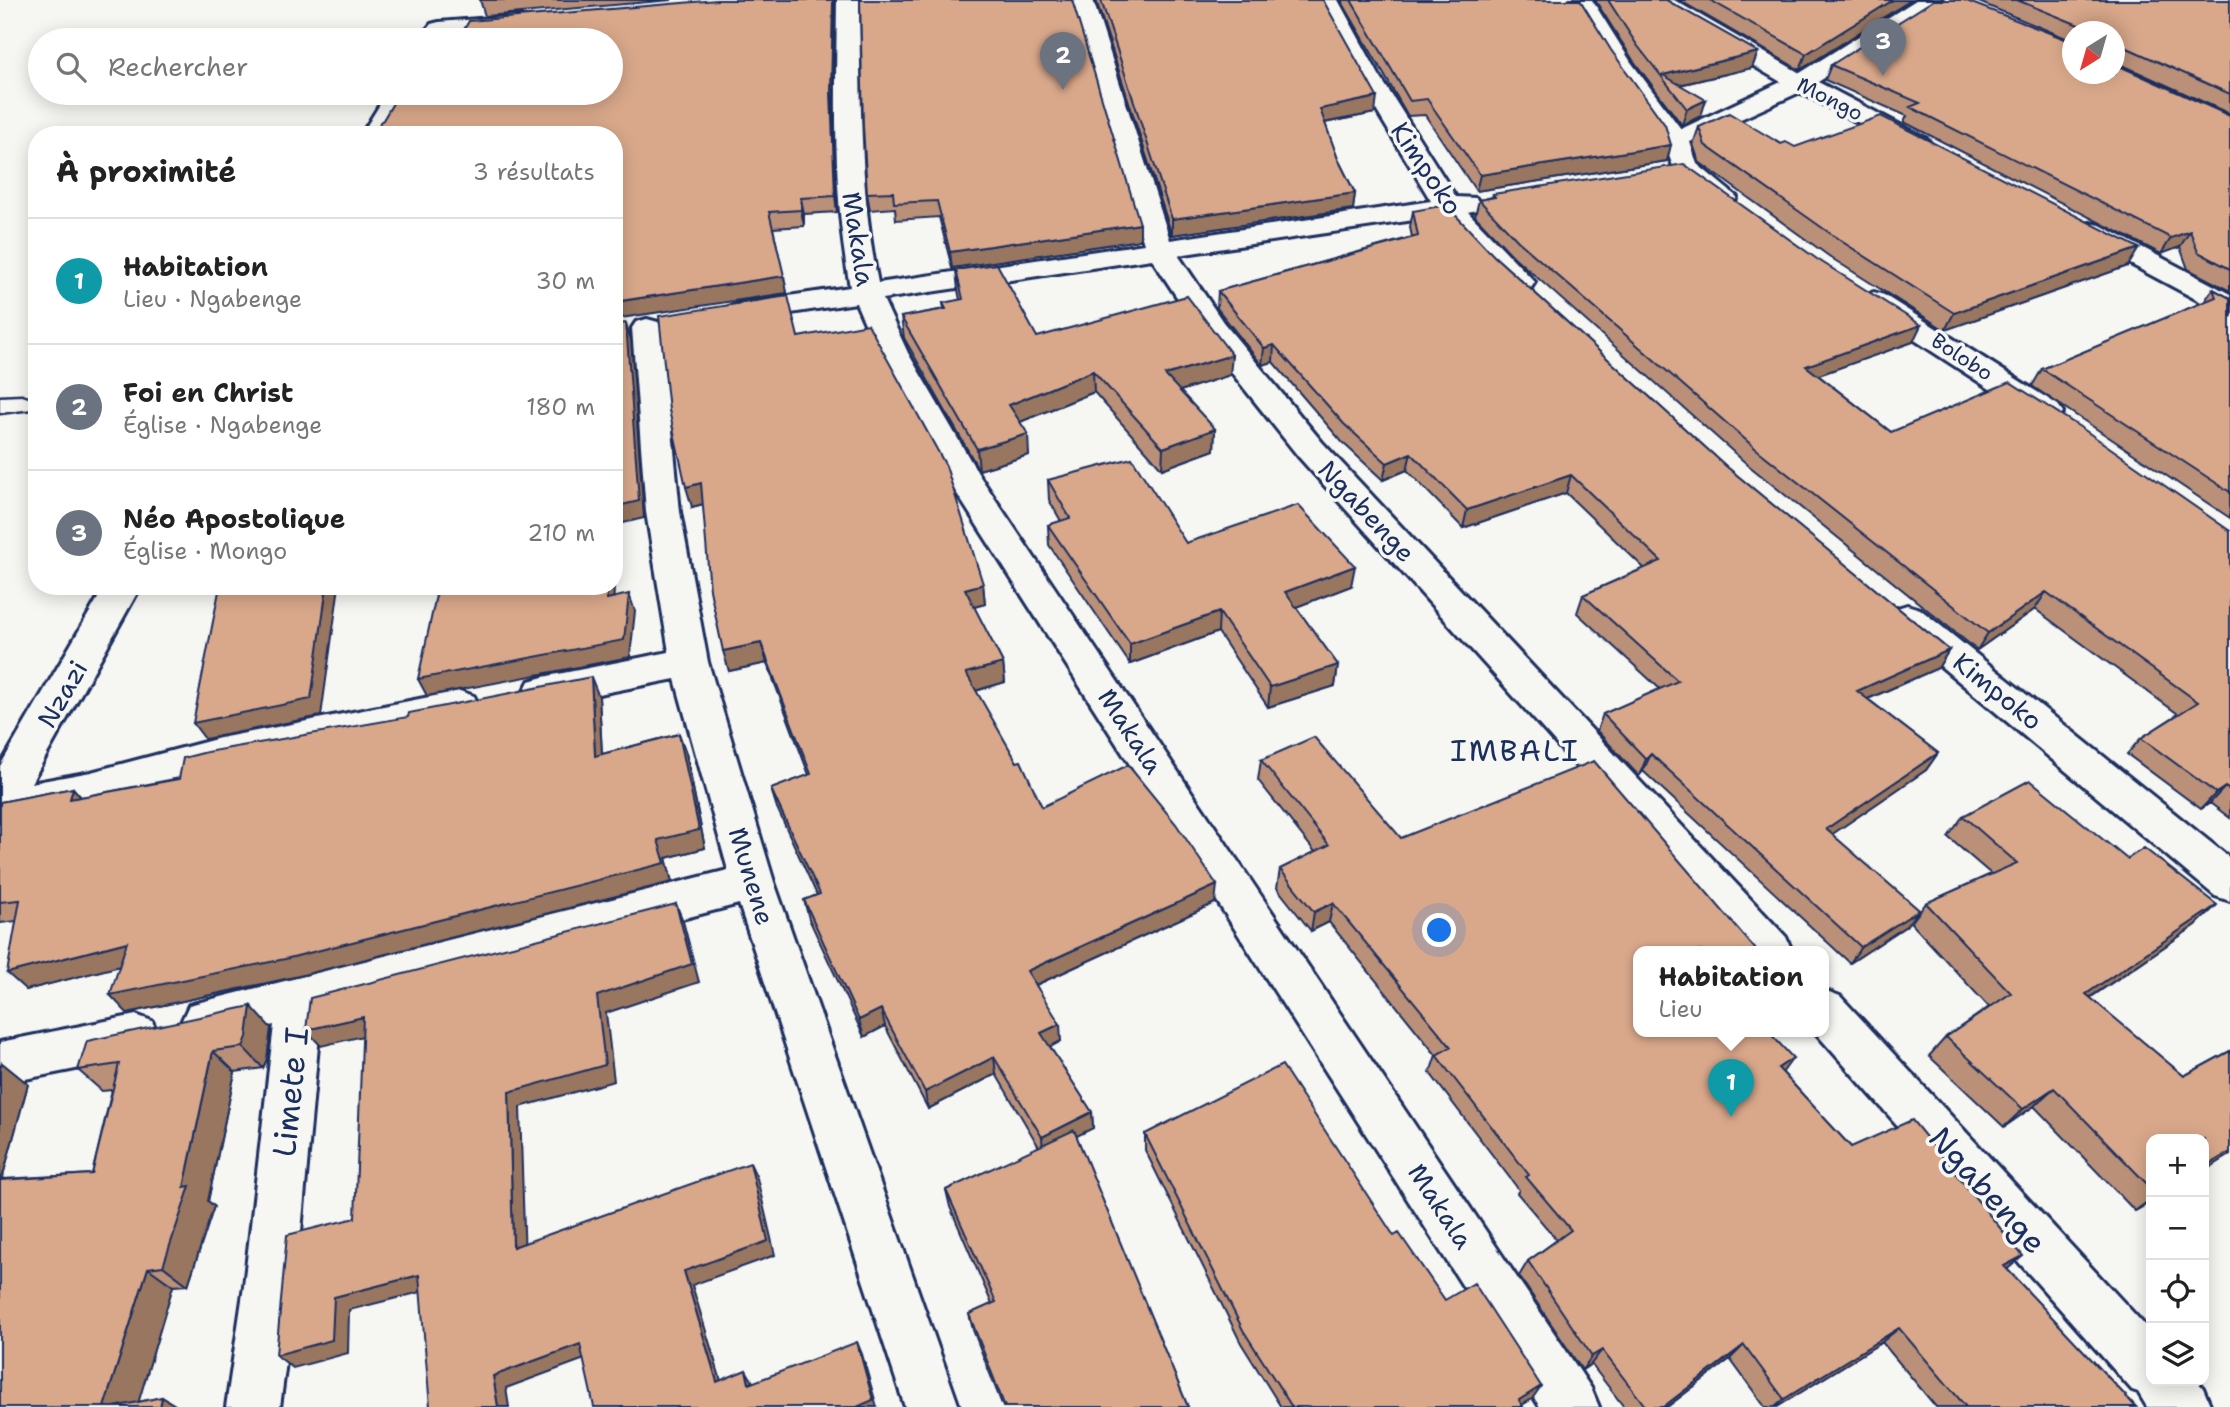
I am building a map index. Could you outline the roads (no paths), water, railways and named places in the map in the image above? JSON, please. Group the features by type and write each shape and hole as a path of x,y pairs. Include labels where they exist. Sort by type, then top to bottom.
{"street":[{"name":"Makala","path":"848,0 849,174 857,248 866,293 893,353 964,478 1573,1407"},
{"name":"Ngabenge","path":"1082,0 1159,248 1212,328 1310,449 1765,946"},
{"name":"Kimpoko","path":"1326,0 1367,75 1448,207 1502,265 1542,302"},
{"path":"1581,0 1676,140 1673,170 1748,215"},
{"name":"Mongo","path":"1658,0 1800,83 1944,157"},
{"path":"1676,140 1800,83 1931,0"},
{"path":"440,26 533,22"},
{"path":"380,126 393,105"},
{"path":"713,316 1486,201"},
{"path":"2065,218 2230,306"},
{"name":"Bolobo","path":"1857,289 2074,430"},
{"name":"Munene","path":"645,327 663,512 689,663 753,882 932,1407"},
{"name":"Nzazi","path":"0,803 119,595"},
{"name":"Kimpoko","path":"1884,598 2230,883"},
{"path":"0,803 90,788 220,753 689,663"},
{"path":"300,999 753,882"},
{"name":"Limete I","path":"0,1063 300,999 270,1286 253,1407"},
{"name":"Ngabenge","path":"1829,1016 2146,1365"},
{"path":"2165,1386 2184,1407"}],"place":[{"name":"Néo Apostolique","path":"1883,76"},
{"name":"Foi en Christ","path":"1063,90"},
{"name":"Habitation","path":"1731,1117"}],"district":[{"name":"IMBALI","path":"1515,750"}]}
